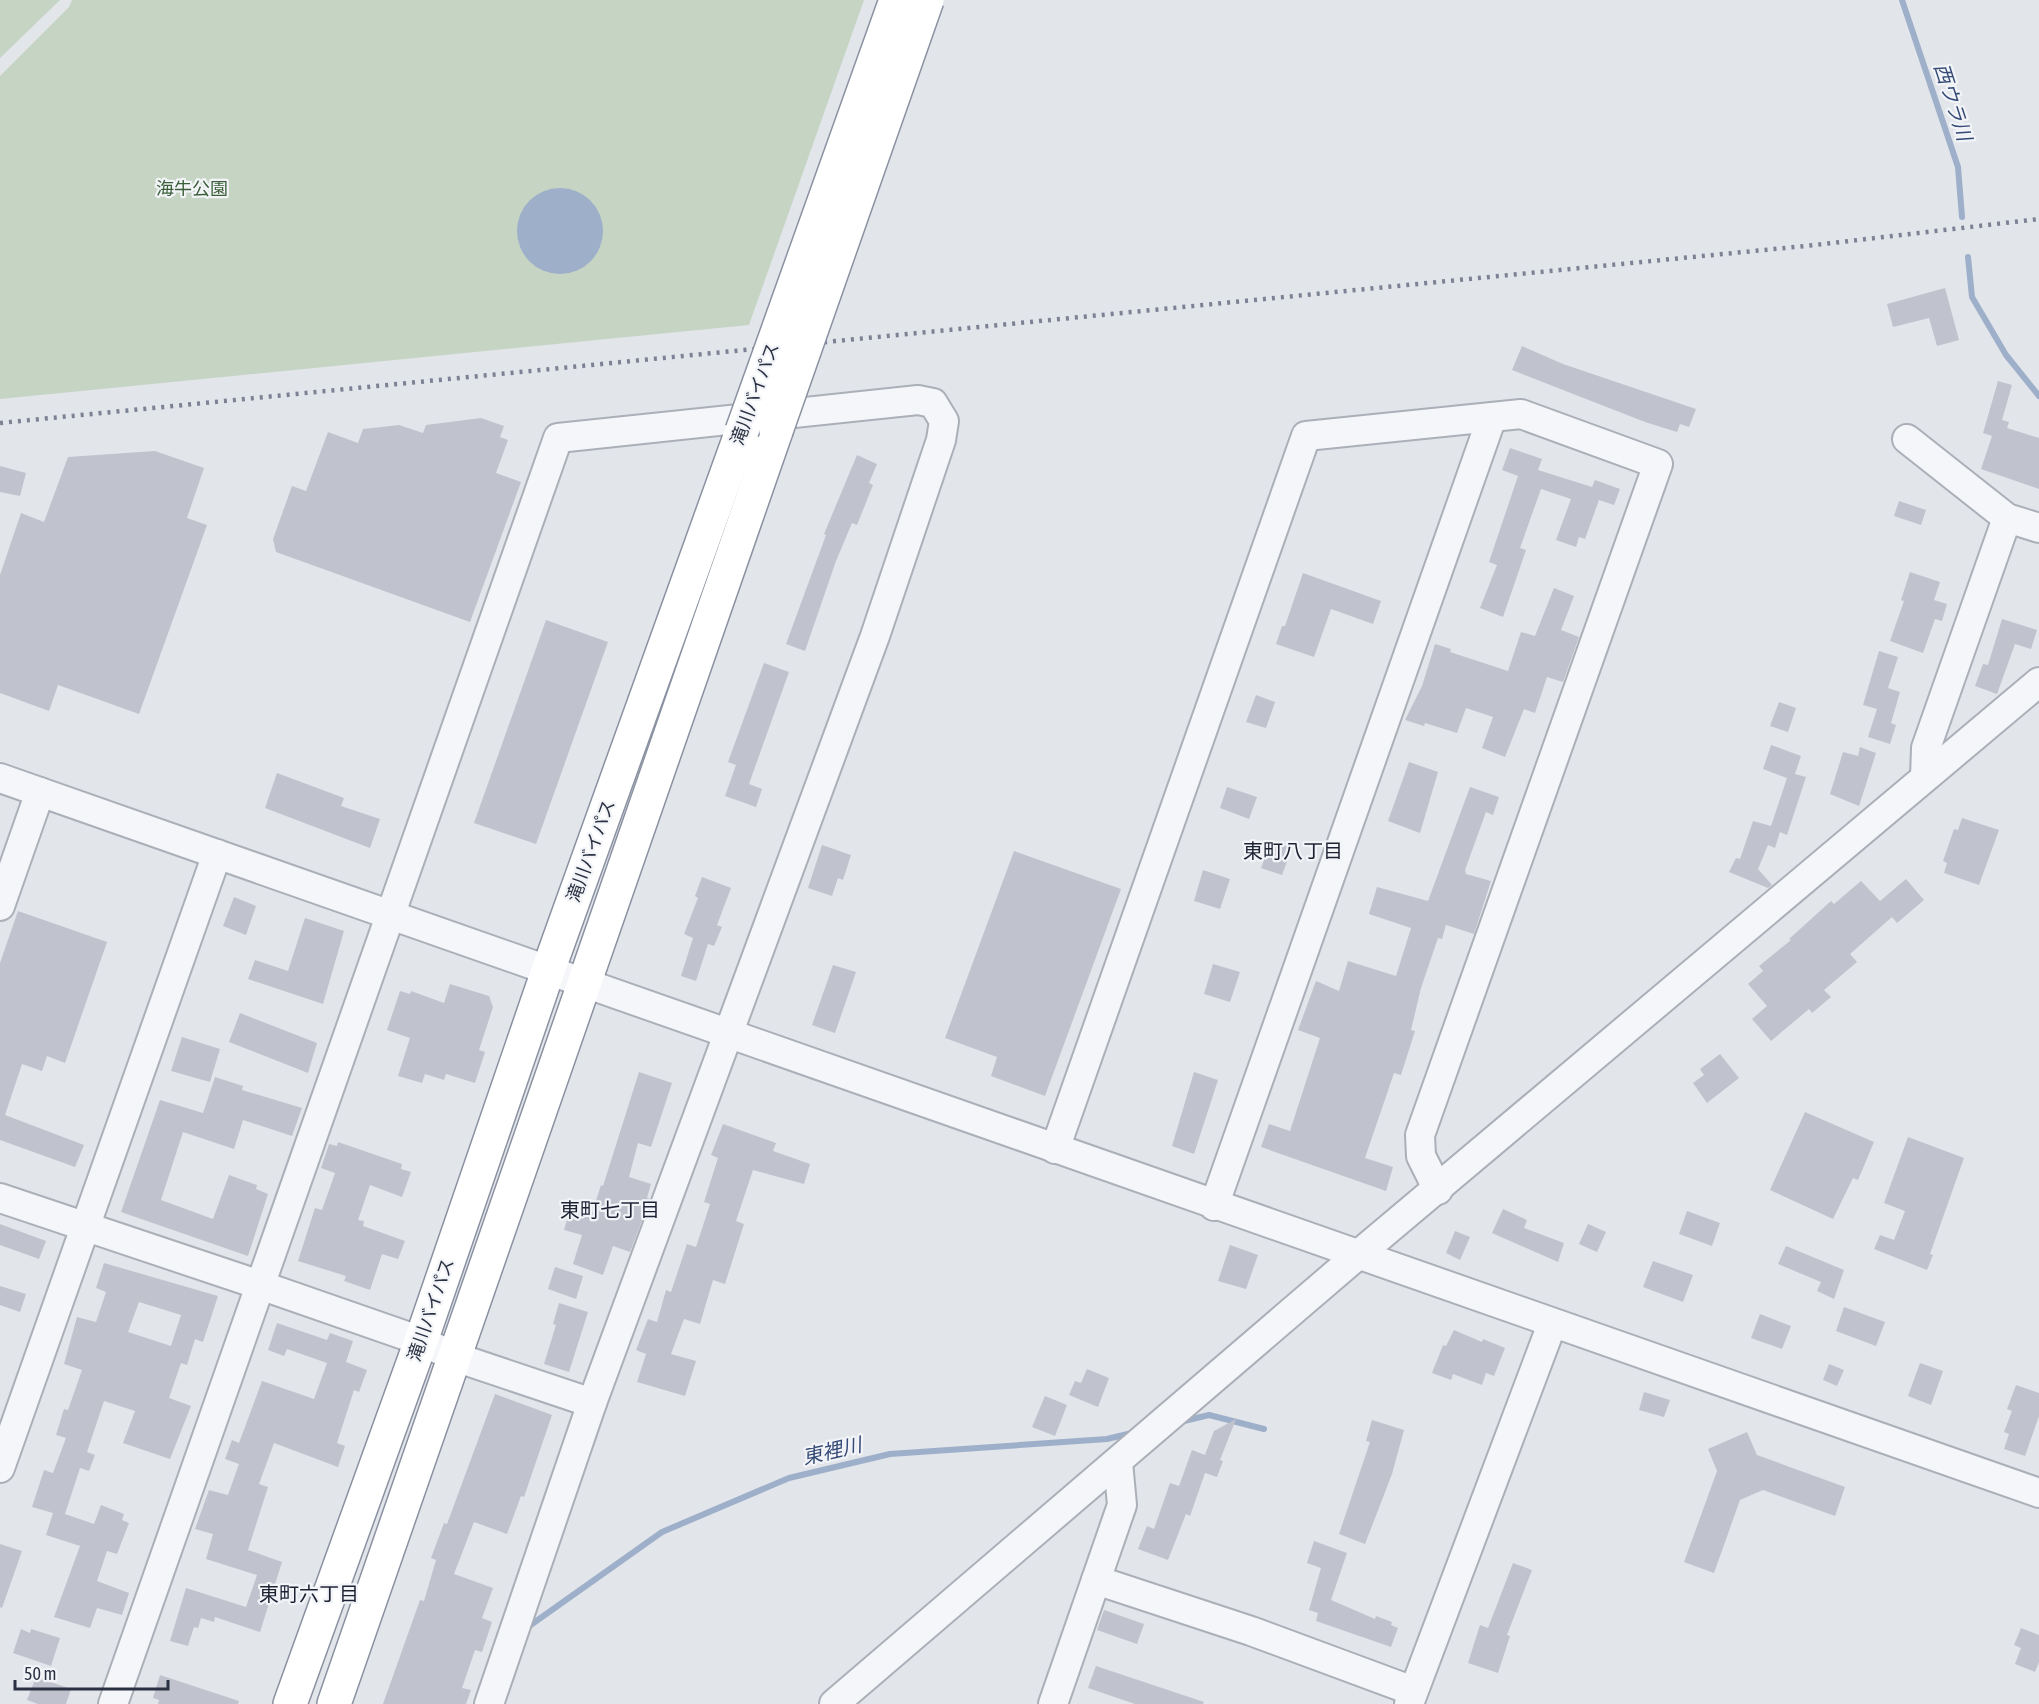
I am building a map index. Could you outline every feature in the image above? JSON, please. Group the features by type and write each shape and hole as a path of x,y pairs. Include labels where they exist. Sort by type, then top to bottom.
{"highway":[{"name":"滝川バイパス","path":"290,1704 421,1341 549,968 896,0"},
{"name":"滝川バイパス","path":"334,1704 927,0"}],"street":[{"path":"113,1704 558,438 918,400 933,403 944,421 940,440 875,636 592,1402 489,1704"},
{"path":"1055,1149 1306,436 1521,414 1658,464 1420,1135 1421,1156 1438,1190"},
{"path":"1214,1206 1491,417"},
{"path":"1907,439 2007,518 2039,528"},
{"path":"1925,777 1926,748 2007,518"},
{"path":"834,1704 1359,1254 1438,1190 2039,682"},
{"path":"0,778 549,968 1214,1206 1359,1254 2039,1494"},
{"path":"0,906 40,792"},
{"path":"0,1468 10,1406 83,1227 217,855"},
{"path":"0,1198 260,1285 421,1341 455,1357 592,1402"},
{"path":"1096,1580 1251,1631 1411,1698 1552,1324"},
{"path":"1053,1704 1122,1505 1118,1462"}],"green space":[{"path":"0,0 60,0 0,58"},
{"name":"海牛公園","path":"72,0 864,0 749,325 0,399 0,76 69,7"}],"water":[{"path":"560,188 577,191 591,200 600,214 603,231 600,248 591,262 577,271 560,274 543,271 529,262 520,248 517,231 520,214 529,200 543,191"}],"building":[{"path":"1945,288 1959,340 1937,346 1929,318 1893,327 1887,304"},
{"path":"1522,346 1563,364 1696,409 1689,427 1680,424 1677,432 1645,422 1512,370"},
{"path":"1998,381 2012,385 2002,420 2009,422 2007,428 2039,438 2039,489 1981,469 1992,436 1983,433"},
{"path":"481,418 504,426 500,437 508,440 496,473 521,482 470,622 276,552 273,539 292,486 306,491 328,432 358,443 363,429 399,425 423,433 426,425"},
{"path":"1510,448 1542,459 1538,470 1592,487 1595,480 1620,489 1614,505 1599,500 1585,539 1579,537 1576,547 1556,540 1571,499 1541,489 1520,548 1526,550 1503,617 1480,608 1497,565 1489,562 1518,476 1502,470"},
{"path":"155,451 204,468 187,518 207,525 139,714 58,685 49,711 0,693 0,575 21,513 44,522 68,457"},
{"path":"857,455 877,464 869,483 873,485 857,525 852,523 836,561 805,651 786,644 826,535 824,534"},
{"path":"0,466 26,473 20,496 0,492"},
{"path":"1899,501 1926,510 1921,525 1894,516"},
{"path":"1910,572 1940,582 1934,600 1947,604 1942,621 1935,619 1923,653 1890,641 1904,601 1901,600"},
{"path":"1303,573 1381,601 1373,624 1331,609 1314,657 1276,644 1282,626 1285,626"},
{"path":"1554,588 1574,596 1561,630 1579,637 1563,682 1547,677 1535,713 1524,709 1505,757 1482,748 1493,717 1466,708 1457,733 1425,723 1424,726 1405,720 1422,686 1435,644 1451,649 1450,652 1508,671 1521,632 1535,636"},
{"path":"2002,619 2037,630 2031,649 2015,644 1997,694 1975,686 1983,664 1988,665"},
{"path":"546,620 608,642 536,844 474,823"},
{"path":"1879,651 1898,657 1888,688 1900,692 1891,723 1896,725 1890,744 1868,737 1877,709 1863,705"},
{"path":"764,663 789,672 749,784 762,789 756,807 725,796 736,765 728,762"},
{"path":"1256,695 1275,702 1266,728 1246,722"},
{"path":"1779,702 1796,708 1788,732 1770,726"},
{"path":"1771,745 1801,756 1795,774 1806,777 1787,835 1780,832 1775,848 1768,845 1758,869 1772,885 1768,888 1729,872 1736,858 1740,859 1753,821 1771,826 1787,778 1763,769"},
{"path":"1860,747 1876,753 1859,806 1830,794 1843,752 1858,756"},
{"path":"1409,762 1438,772 1420,833 1388,821"},
{"path":"277,773 344,798 341,806 380,819 370,848 265,808"},
{"path":"1227,787 1257,797 1249,819 1220,808"},
{"path":"1470,787 1499,797 1493,815 1486,812 1465,870 1466,874 1491,881 1474,934 1446,925 1442,939 1438,938 1421,988 1411,1030 1415,1031 1401,1075 1394,1073 1365,1158 1393,1167 1386,1191 1261,1147 1269,1124 1290,1131 1320,1038 1298,1030 1316,981 1339,991 1348,961 1396,976 1411,928 1369,914 1377,887 1428,901"},
{"path":"1962,818 1999,830 1979,885 1944,873 1947,863 1943,861 1954,829 1958,830"},
{"path":"1271,841 1292,848 1282,875 1261,868"},
{"path":"822,845 851,855 843,880 838,878 832,896 808,888"},
{"path":"1014,851 1121,889 1045,1096 991,1076 997,1057 945,1038"},
{"path":"1203,870 1230,879 1220,909 1194,901"},
{"path":"702,877 731,888 717,925 722,927 714,946 708,944 696,981 681,976 693,938 684,934 698,898 695,896"},
{"path":"1906,879 1924,900 1897,923 1892,917 1850,954 1857,962 1824,990 1831,997 1812,1013 1809,1009 1771,1041 1752,1019 1767,1006 1748,984 1763,971 1759,966 1791,940 1789,939 1831,901 1834,904 1861,881 1880,901"},
{"path":"234,897 256,906 246,935 223,926"},
{"path":"18,911 107,942 65,1063 47,1056 42,1071 22,1064 5,1115 84,1145 75,1167 0,1140 0,963"},
{"path":"305,918 344,931 323,1004 248,979 255,960 288,971"},
{"path":"1213,964 1240,972 1230,1002 1204,994"},
{"path":"833,965 856,972 835,1033 812,1025"},
{"path":"450,984 489,996 493,1007 479,1050 485,1052 475,1083 446,1074 444,1080 425,1074 422,1083 398,1076 410,1038 387,1030 400,991 410,994 411,991 444,1003"},
{"path":"240,1013 317,1043 308,1073 229,1042"},
{"path":"182,1037 220,1049 210,1082 171,1071"},
{"path":"1720,1054 1739,1078 1707,1103 1693,1083 1704,1075 1700,1069"},
{"path":"639,1072 672,1083 651,1147 638,1143 629,1177 651,1184 647,1198 650,1199 630,1252 613,1246 603,1275 573,1264 582,1235 564,1230 571,1207 592,1213 601,1185 603,1186"},
{"path":"1194,1072 1218,1080 1194,1154 1172,1146"},
{"path":"215,1077 243,1086 242,1090 302,1108 292,1136 243,1120 234,1149 183,1132 161,1200 213,1219 229,1175 257,1185 256,1189 268,1194 248,1256 121,1212 160,1100 203,1113"},
{"path":"1805,1112 1874,1142 1858,1180 1853,1178 1833,1219 1770,1190"},
{"path":"723,1124 776,1143 773,1151 810,1164 804,1184 753,1170 736,1221 744,1224 725,1284 713,1280 700,1324 684,1319 671,1354 696,1361 685,1396 637,1382 646,1354 636,1350 648,1319 657,1322 666,1290 671,1292 687,1244 696,1247 710,1204 704,1202 718,1158 711,1155"},
{"path":"1908,1137 1964,1158 1930,1254 1933,1255 1927,1270 1874,1249 1880,1235 1894,1240 1905,1211 1884,1203"},
{"path":"338,1142 402,1164 401,1169 411,1172 402,1197 370,1185 358,1220 364,1221 363,1226 405,1241 398,1259 382,1254 370,1290 344,1281 346,1276 298,1261 315,1208 322,1210 335,1173 321,1168 329,1144 337,1146"},
{"path":"1503,1209 1527,1220 1524,1228 1564,1243 1558,1262 1492,1233"},
{"path":"1687,1211 1720,1223 1712,1246 1679,1234"},
{"path":"0,1224 46,1241 39,1259 0,1245"},
{"path":"1588,1224 1606,1232 1597,1252 1579,1244"},
{"path":"1455,1231 1470,1237 1460,1260 1446,1253"},
{"path":"1230,1245 1258,1255 1246,1289 1218,1281"},
{"path":"1786,1246 1844,1270 1834,1299 1817,1291 1821,1282 1778,1264"},
{"path":"1653,1261 1693,1275 1683,1302 1643,1287"},
{"path":"104,1263 218,1296 203,1342 195,1339 187,1365 181,1363 169,1398 191,1406 170,1459 123,1443 135,1411 104,1401 87,1452 95,1455 89,1471 80,1468 65,1514 94,1524 101,1505 124,1514 122,1520 129,1523 117,1554 107,1551 97,1581 129,1593 122,1615 97,1608 90,1628 54,1617 80,1546 46,1535 53,1513 32,1507 44,1470 53,1473 66,1438 56,1435 64,1409 68,1410 82,1370 64,1364 77,1317 96,1322 106,1292 96,1288","holes":["139,1302 181,1315 171,1346 128,1332"]},
{"path":"555,1267 583,1276 576,1299 548,1289"},
{"path":"0,1286 26,1294 20,1312 0,1305"},
{"path":"559,1303 588,1312 569,1372 544,1364 556,1325 553,1324"},
{"path":"1844,1307 1885,1322 1876,1346 1836,1331"},
{"path":"1760,1314 1791,1326 1782,1349 1751,1338"},
{"path":"277,1323 327,1340 330,1333 353,1341 346,1362 367,1370 359,1392 354,1390 337,1443 345,1446 338,1467 274,1443 259,1484 268,1487 248,1550 282,1562 260,1632 215,1617 214,1622 201,1618 198,1628 194,1627 188,1646 170,1641 186,1588 246,1607 257,1575 206,1559 213,1534 195,1529 209,1490 228,1495 239,1464 225,1459 232,1440 239,1443 262,1381 314,1399 327,1363 287,1349 284,1356 268,1350"},
{"path":"1454,1330 1482,1342 1483,1339 1505,1348 1494,1376 1486,1373 1482,1385 1453,1374 1451,1380 1432,1373 1443,1345 1446,1346"},
{"path":"1920,1363 1943,1371 1931,1405 1908,1396"},
{"path":"1829,1364 1844,1370 1837,1386 1823,1380"},
{"path":"1087,1369 1109,1378 1098,1407 1069,1395 1075,1381 1081,1383"},
{"path":"2016,1385 2039,1393 2039,1416 2025,1456 2004,1449 2009,1434 2004,1432 2012,1411 2007,1409"},
{"path":"1644,1392 1670,1400 1664,1417 1639,1410"},
{"path":"495,1394 552,1415 524,1497 521,1496 507,1534 474,1522 454,1574 493,1588 482,1618 492,1622 482,1652 475,1650 462,1688 471,1690 466,1704 383,1704 420,1600 424,1601 436,1560 431,1558 444,1523 447,1524"},
{"path":"1045,1396 1067,1405 1055,1436 1032,1427"},
{"path":"1236,1419 1220,1460 1223,1461 1217,1477 1205,1473 1190,1516 1186,1514 1168,1560 1138,1549 1147,1526 1154,1529 1170,1483 1179,1486 1192,1450 1205,1455 1214,1431"},
{"path":"1372,1420 1404,1430 1392,1474 1365,1544 1339,1534 1370,1442 1366,1441"},
{"path":"1747,1432 1757,1455 1845,1487 1835,1516 1763,1490 1740,1500 1714,1573 1684,1562 1717,1471 1708,1449"},
{"path":"1314,1541 1347,1553 1331,1600 1375,1619 1376,1616 1392,1622 1391,1625 1398,1628 1391,1647 1316,1621 1318,1613 1309,1610 1321,1568 1307,1563"},
{"path":"0,1544 22,1551 2,1608 0,1607"},
{"path":"1513,1563 1532,1570 1507,1635 1510,1636 1498,1673 1468,1663 1480,1625 1488,1628"},
{"path":"1104,1610 1144,1624 1137,1644 1097,1630"},
{"path":"2021,1628 2039,1635 2039,1662 2035,1672 2015,1664 2021,1648 2014,1645"},
{"path":"21,1629 30,1633 31,1629 60,1638 51,1666 13,1653"},
{"path":"1096,1666 1204,1702 1203,1704 1135,1704 1088,1688"},
{"path":"160,1675 239,1701 238,1704 158,1704 159,1700 153,1698"},
{"path":"36,1677 71,1689 66,1704 38,1704 27,1700"}],"waterway":[{"name":"西ウラ川","path":"1902,0 1958,167 1962,217"},
{"name":"西ウラ川","path":"1968,257 1972,297 2006,355 2039,396"},
{"name":"東裡川","path":"1180,1422 1209,1415 1264,1429"},
{"name":"東裡川","path":"525,1629 662,1532 789,1478 890,1454 1107,1439 1132,1433"}],"railway":[{"path":"0,423 1815,245 2039,219"}],"district":[{"name":"東町八丁目","path":"1293,851"},
{"name":"東町七丁目","path":"610,1210"},
{"name":"東町六丁目","path":"309,1594"}]}
